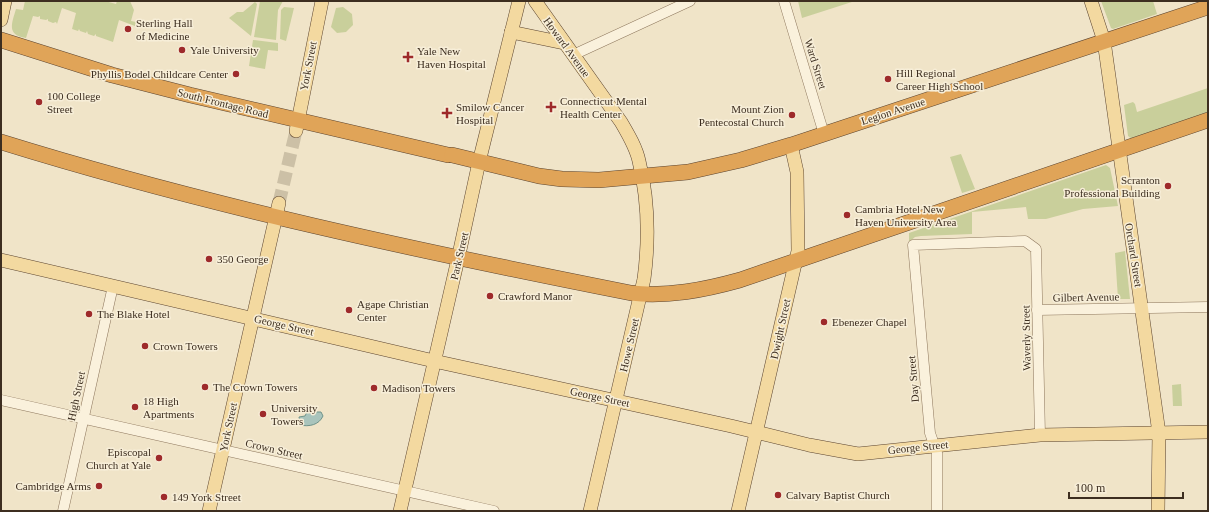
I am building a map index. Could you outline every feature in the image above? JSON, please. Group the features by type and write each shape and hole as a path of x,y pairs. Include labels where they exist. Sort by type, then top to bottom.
{"highway":[{"name":"Legion Avenue","path":"642,177 688,172 791,146 1150,26 1201,6"},
{"name":"South Frontage Road","path":"1,40 112,75 297,126 450,155 562,179 599,180 642,177"},
{"path":"1,142 62,161 278,210 458,259 641,294 662,294 705,289 740,280 1208,120"}],"main road":[{"path":"1,20 5,1"},
{"name":"York Street","path":"297,126 322,1"},
{"name":"Park Street","path":"400,511 479,162 519,1"},
{"name":"Howard Avenue","path":"535,1 621,122 639,160 642,177"},
{"name":"Orchard Street","path":"1091,1 1104,41 1118,151 1159,433 1158,511"},
{"path":"511,32 564,43"},
{"name":"Dwight Street","path":"738,511 795,261 799,231 798,191 797,167 791,146"},
{"name":"Howe Street","path":"590,511 641,294 646,260 646,211 642,177"},
{"name":"York Street","path":"209,511 252,317 278,210"},
{"name":"George Street","path":"1,260 252,317 434,361 616,400 809,445 858,454 1040,435 1208,432"}],"street":[{"path":"573,55 671,5 690,1"},
{"name":"Ward Street","path":"784,1 824,134"},
{"name":"Waverly Street","path":"913,245 1025,241 1036,249 1040,435"},
{"name":"Day Street","path":"913,245 930,433 937,453 937,511"},
{"name":"High Street","path":"63,511 113,286"},
{"name":"Gilbert Avenue","path":"1037,310 1208,307"},
{"name":"Crown Street","path":"1,400 494,511"}],"green space":[{"path":"25,1 105,1 116,4 117,1 130,1 134,10 131,21 136,22 135,26 119,20 113,42 96,36 96,34 94,36 88,34 87,31 86,33 80,31 79,29 78,31 72,29 76,13 62,8 57,24 56,22 53,23 48,21 48,19 40,19 40,16 33,16 26,38 15,34 12,28 16,9 23,10"},
{"path":"260,1 283,1 278,10 276,40 254,37"},
{"path":"798,1 855,1 802,18"},
{"path":"1101,1 1153,1 1157,14 1113,29 1111,28"},
{"path":"255,2 257,4 251,36 229,18 237,12 243,12"},
{"path":"284,7 294,8 286,41 280,39 281,10"},
{"path":"343,7 352,14 353,25 346,32 337,33 331,27 336,8"},
{"path":"253,40 278,43 278,51 268,50 265,69 249,66"},
{"path":"1208,88 1208,114 1132,139 1128,136 1124,105 1133,102 1137,112"},
{"path":"961,154 975,189 962,193 950,157"},
{"path":"1106,165 1110,168 1118,206 1083,209 1046,219 1028,219 1026,207 972,212 972,234 921,236 915,237 909,242 909,233"},
{"path":"1125,251 1130,299 1118,299 1115,253"},
{"path":"1181,384 1182,406 1173,406 1172,385"}],"water":[{"path":"307,412 321,412 323,416 313,425 300,425 299,417 305,416"}],"tunnel":[{"path":"279,203 296,131"}],"place":[{"name":"Sterling Hall of Medicine","path":"128,29"},
{"name":"Yale University","path":"182,50"},
{"name":"Yale New Haven Hospital","path":"408,57"},
{"name":"Phyllis Bodel Childcare Center","path":"236,74"},
{"name":"Hill Regional Career High School","path":"888,79"},
{"name":"100 College Street","path":"39,102"},
{"name":"Connecticut Mental Health Center","path":"551,107"},
{"name":"Smilow Cancer Hospital","path":"447,113"},
{"name":"Mount Zion Pentecostal Church","path":"792,115"},
{"name":"Scranton Professional Building","path":"1168,186"},
{"name":"Cambria Hotel New Haven University Area","path":"847,215"},
{"name":"350 George","path":"209,259"},
{"name":"Crawford Manor","path":"490,296"},
{"name":"Agape Christian Center","path":"349,310"},
{"name":"The Blake Hotel","path":"89,314"},
{"name":"Ebenezer Chapel","path":"824,322"},
{"name":"Crown Towers","path":"145,346"},
{"name":"The Crown Towers","path":"205,387"},
{"name":"Madison Towers","path":"374,388"},
{"name":"18 High Apartments","path":"135,407"},
{"name":"University Towers","path":"263,414"},
{"name":"Episcopal Church at Yale","path":"159,458"},
{"name":"Cambridge Arms","path":"99,486"},
{"name":"Calvary Baptist Church","path":"778,495"},
{"name":"149 York Street","path":"164,497"}]}
